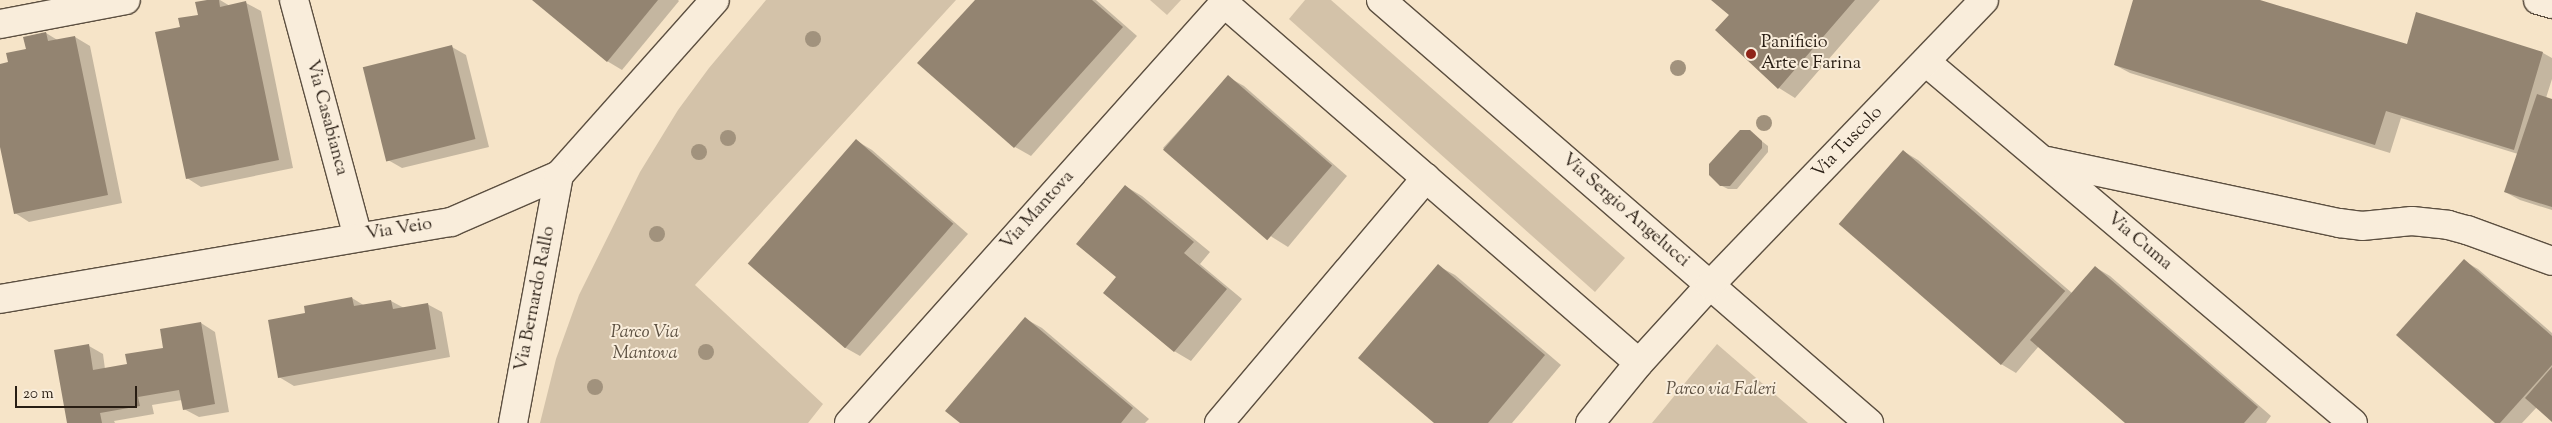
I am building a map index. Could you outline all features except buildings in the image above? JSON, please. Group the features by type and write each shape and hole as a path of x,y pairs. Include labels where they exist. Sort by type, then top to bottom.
{"street":[{"path":"0,24 126,0"},
{"name":"Via Casabianca","path":"294,0 358,237"},
{"name":"Via Veio","path":"0,299 451,222 559,176 715,0"},
{"name":"Via Sergio Angelucci","path":"1381,0 1869,423"},
{"name":"Via Tuscolo","path":"1590,423 1639,363 1710,285 1984,0"},
{"path":"2538,0 2552,4"},
{"path":"1226,1 1639,363"},
{"name":"Via Mantova","path":"849,423 1226,1"},
{"name":"Via Cuma","path":"1926,62 2352,423"},
{"path":"2042,160 2339,223 2362,226 2412,221 2448,225 2552,261"},
{"name":"Via Bernardo Rallo","path":"513,423 559,176"},
{"path":"1219,423 1426,178"}],"green space":[{"name":"Parco Via Mantova","path":"766,0 956,0 695,285 823,404 808,423 540,423 556,359 579,295 640,172 678,110 709,68"},
{"path":"1150,0 1181,0 1167,15"},
{"path":"1305,0 1331,0 1625,258 1595,292 1289,19"},
{"name":"Parco via Faleri","path":"1717,344 1808,423 1652,423"}],"place":[{"name":"Panificio Arte e Farina","path":"1751,54"}]}
